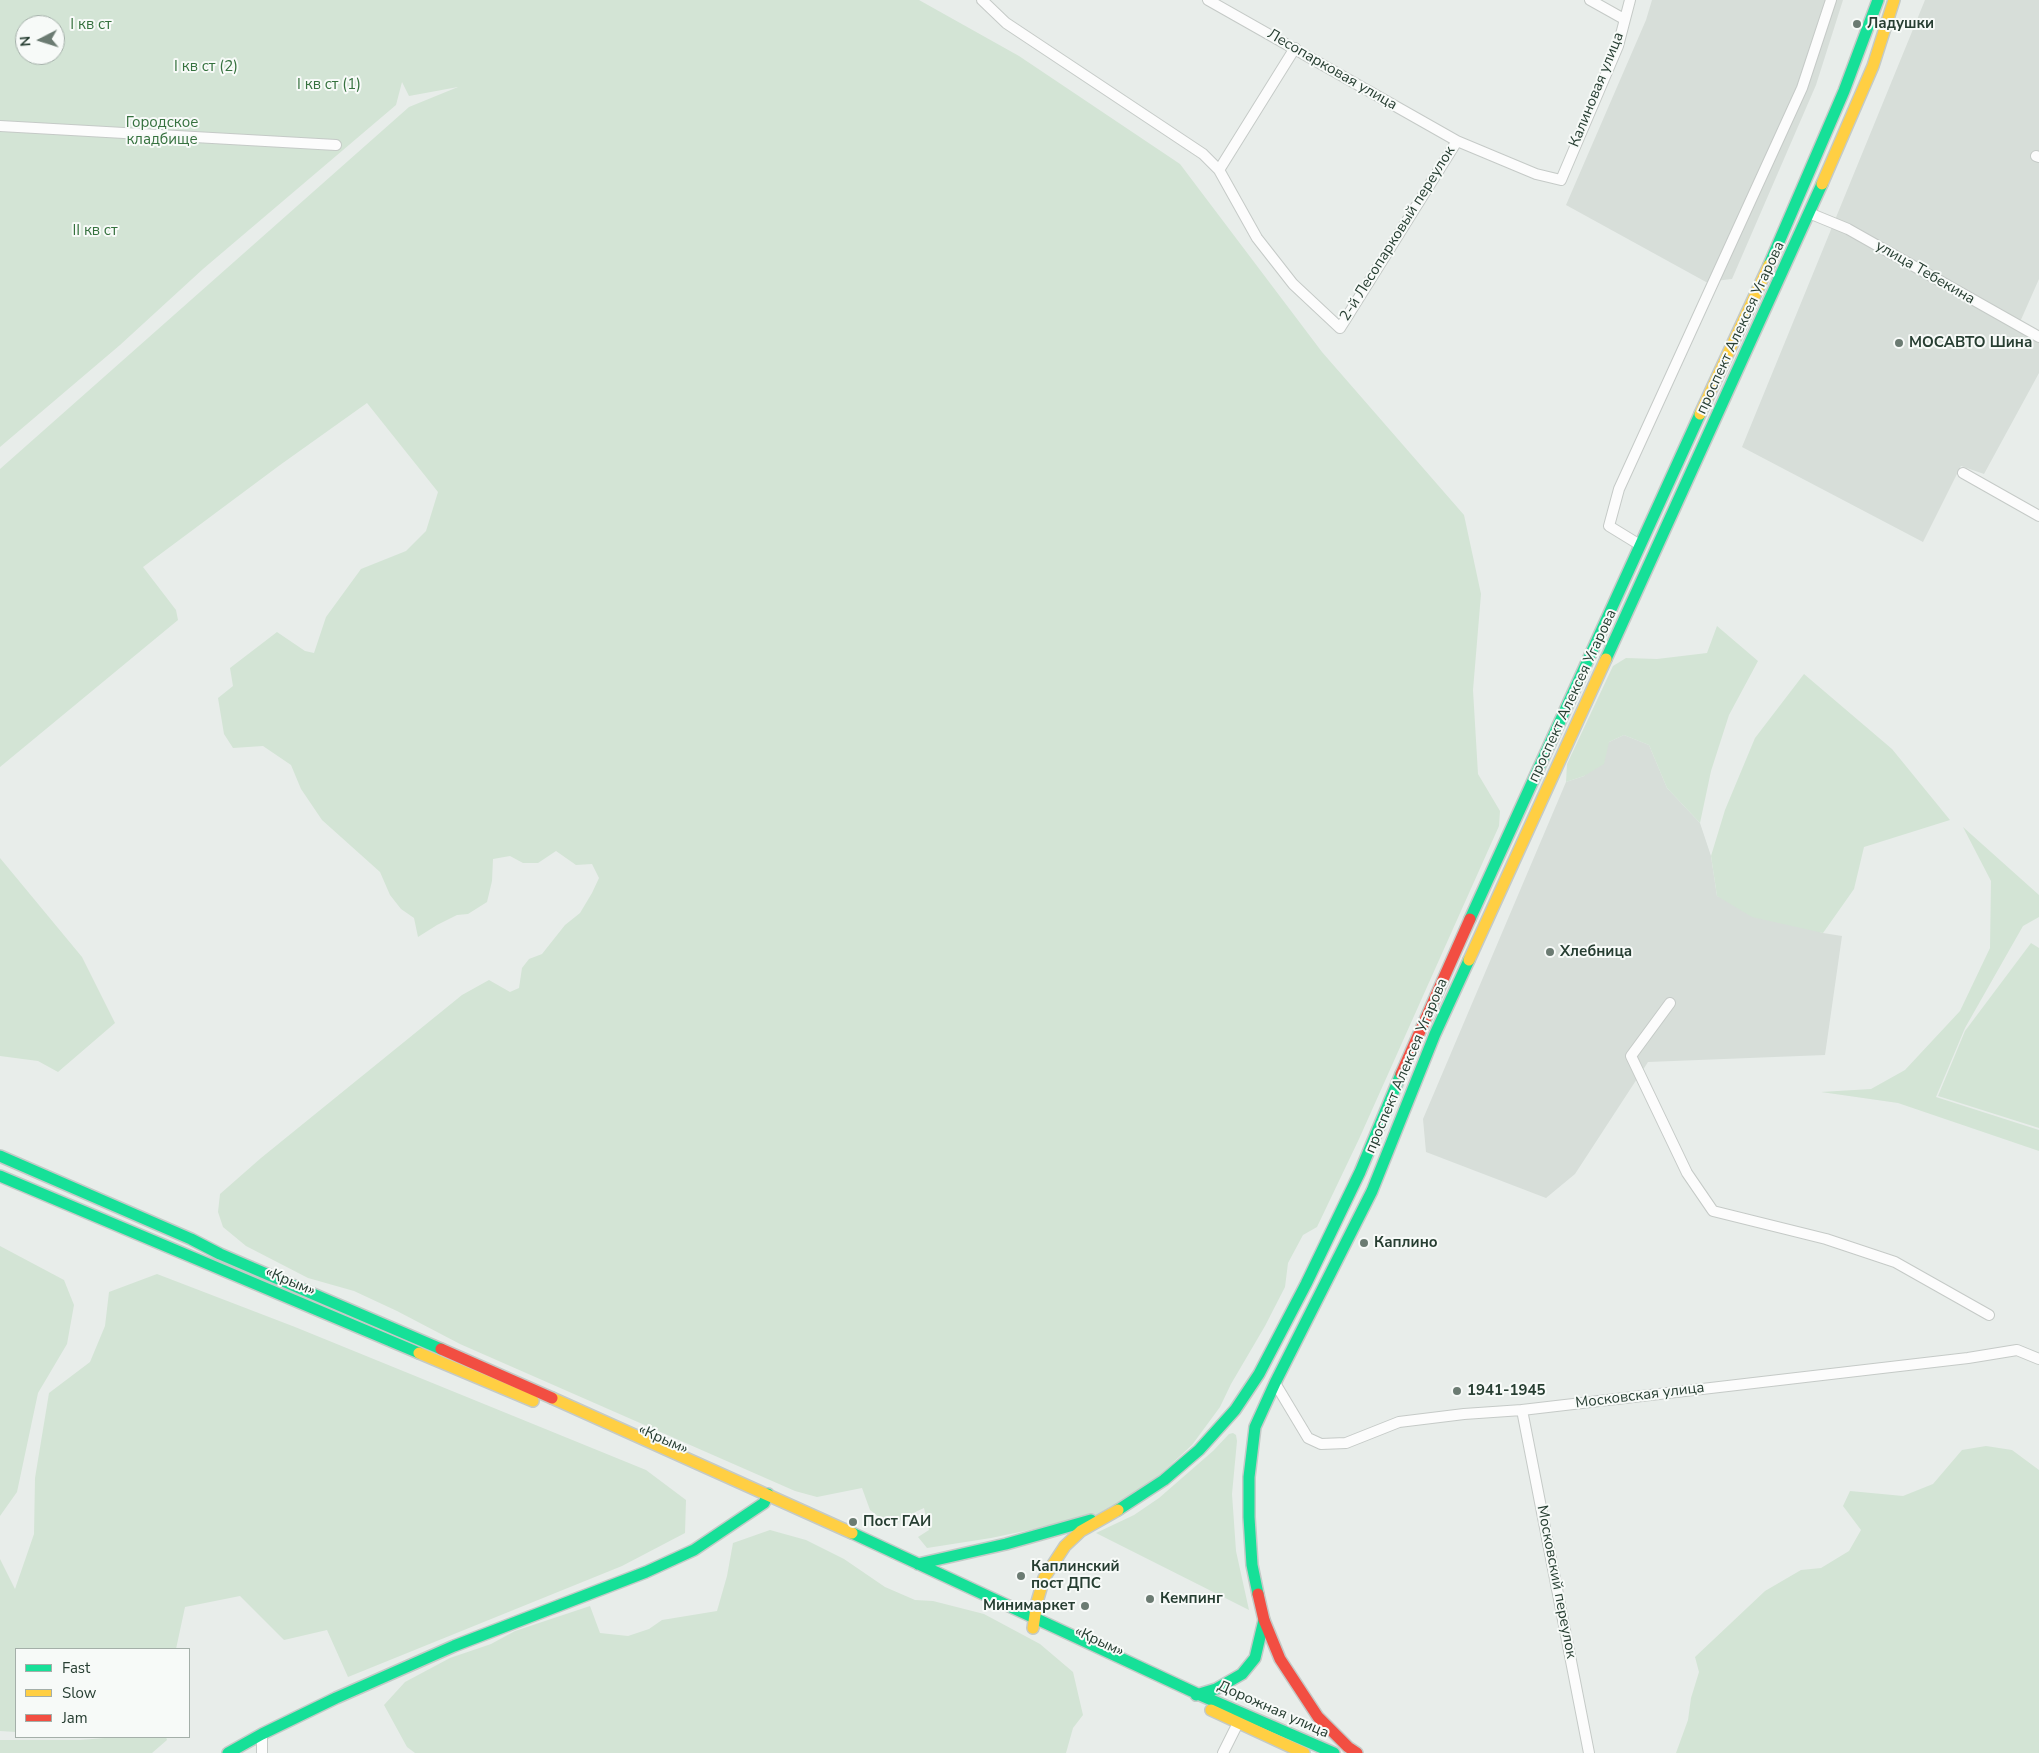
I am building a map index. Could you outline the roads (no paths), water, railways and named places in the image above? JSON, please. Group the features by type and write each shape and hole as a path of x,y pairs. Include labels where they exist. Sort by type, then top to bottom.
{"main road":[{"name":"проспект Алексея Угарова","path":"1034,1623 1037,1602 1044,1578 1065,1546 1081,1531 1134,1501 1164,1480 1199,1450 1235,1410 1259,1374 1306,1284 1360,1172 1420,1027 1794,207 1844,91 1878,0"},
{"name":"проспект Алексея Угарова","path":"1264,1620 1252,1566 1249,1477 1255,1427 1275,1383 1372,1191 1435,1034 1809,213 1873,66 1894,0"},
{"path":"1794,207 1809,213"},
{"path":"1420,1027 1435,1034"},
{"name":"«Крым»","path":"0,1156 191,1239 220,1254 456,1355 1034,1623 1200,1695"},
{"name":"«Крым»","path":"0,1176 766,1498 918,1564 1179,1696 1304,1753"},
{"path":"1259,1374 1275,1383"},
{"path":"228,1753 262,1734 336,1698 454,1646 646,1572 694,1550 766,1498"},
{"path":"918,1564 1006,1544 1108,1515"},
{"path":"1179,1696 1200,1695 1216,1689 1242,1674 1255,1658 1264,1620"},
{"path":"1264,1620 1280,1659 1318,1717 1348,1747 1357,1753"},
{"name":"Дорожная улица","path":"1200,1695 1334,1753"}],"street":[{"path":"982,0 1006,23 1203,154 1219,170 1294,48"},
{"name":"Лесопарковая улица","path":"1208,0 1456,140 1536,174 1561,180"},
{"path":"1590,0 1624,19"},
{"name":"Калиновая улица","path":"1561,180 1618,46 1630,0"},
{"path":"1640,545 1609,526 1619,490 1802,88 1831,0"},
{"path":"0,126 336,145"},
{"name":"2-й Лесопарковый переулок","path":"1219,170 1257,238 1293,284 1340,328 1456,140"},
{"name":"улица Тебекина","path":"1809,213 1848,229 2039,337"},
{"path":"1963,474 2039,516"},
{"path":"1670,1003 1631,1056 1687,1173 1713,1211 1826,1239 1895,1262 1990,1315"},
{"name":"Московская улица","path":"1275,1383 1308,1438 1321,1444 1346,1443 1399,1422 1464,1414 1522,1410 1958,1359 2017,1350 2039,1359"},
{"name":"Московский переулок","path":"1522,1410 1589,1753"},
{"path":"1223,1753 1238,1723"},
{"path":"262,1734 262,1753"}],"place":[{"name":"Ладушки","path":"1857,24"},
{"name":"МОСАВТО Шина","path":"1899,343"},
{"name":"Хлебница","path":"1550,952"},
{"name":"Каплино","path":"1364,1243"},
{"name":"1941-1945","path":"1457,1391"},
{"name":"Пост ГАИ","path":"853,1522"},
{"name":"Каплинский пост ДПС","path":"1021,1576"},
{"name":"Кемпинг","path":"1150,1599"},
{"name":"Минимаркет","path":"1085,1606"}],"park label":[{"name":"I кв ст","path":"91,25"},
{"name":"I кв ст (2)","path":"206,67"},
{"name":"I кв ст (1)","path":"329,85"},
{"name":"Городское кладбище","path":"162,132"},
{"name":"II кв ст","path":"95,231"}]}
